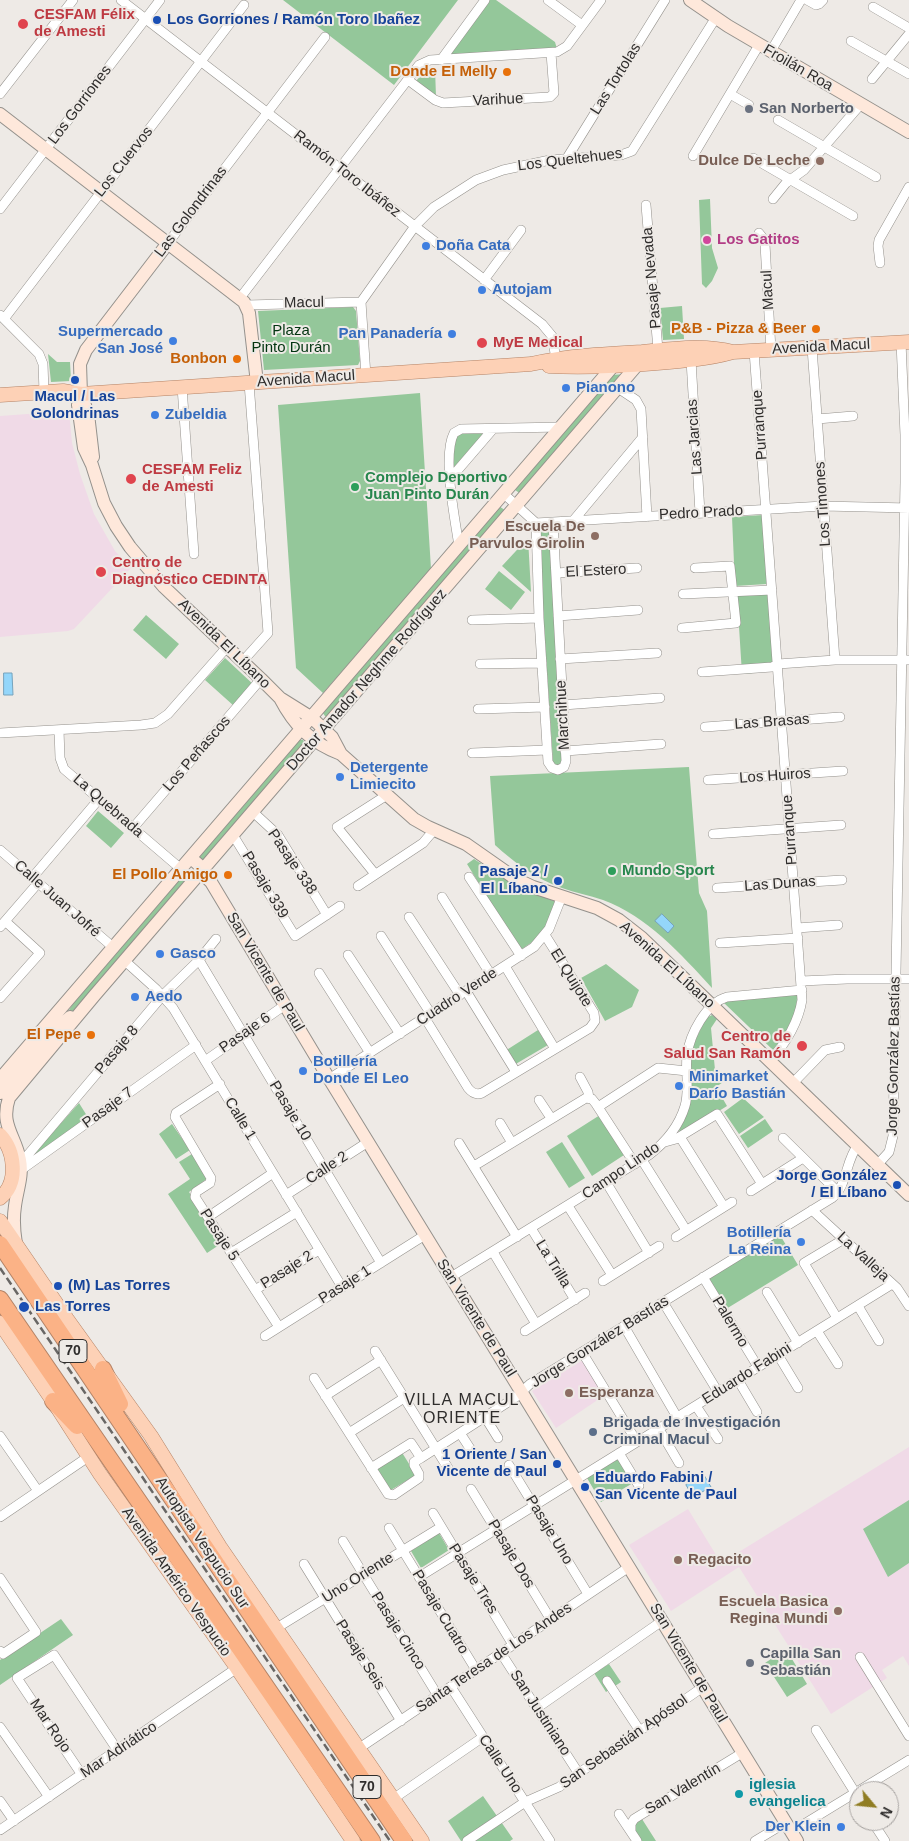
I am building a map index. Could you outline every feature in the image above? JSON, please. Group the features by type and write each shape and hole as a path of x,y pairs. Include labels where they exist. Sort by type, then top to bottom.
{"highway":[{"name":"Autopista Vespucio Sur","path":"0,1244 146,1458 230,1587 404,1841"},
{"name":"Autopista Vespucio Sur","path":"0,1299 224,1622 372,1841"},
{"path":"102,1368 146,1458"},
{"path":"53,1401 112,1463"}],"main road":[{"name":"Froilán Roa","path":"690,0 715,19 909,132"},
{"path":"0,114 243,302 256,364 253,383"},
{"name":"Las Golondrinas","path":"81,394 80,370 83,354 168,243"},
{"name":"Avenida Macul","path":"0,404 63,400 81,394 531,364 589,355 691,360 733,352 905,342"},
{"name":"Avenida Macul","path":"635,358 658,350 694,347 715,348 733,352"},
{"path":"614,366 635,358"},
{"name":"Doctor Amador Neghme Rodríguez","path":"16,1244 14,1212 21,1167 18,1151 5,1124 4,1113 12,1094 94,996 618,388 635,358"},
{"name":"Avenida Macul","path":"531,364 562,367 614,366"},
{"name":"Doctor Amador Neghme Rodríguez","path":"0,1079 614,366"},
{"name":"Avenida Macul","path":"0,395 68,391 81,394"},
{"name":"Avenida El Líbano","path":"81,394 88,414 93,452 92,464 104,503 130,547 154,577 280,698 288,713 314,741 324,748 341,754"},
{"path":"425,586 438,597"},
{"name":"Avenida El Líbano","path":"280,698 312,718 332,737 341,754 414,819 466,844 524,883 601,910 630,928 909,1195"},
{"name":"San Vicente de Paul","path":"186,864 199,864 202,872 211,882 329,1079 791,1832"},
{"name":"Doctor Amador Neghme Rodríguez","path":"0,1093 50,1034 82,985"},
{"name":"Doctor Amador Neghme Rodríguez","path":"50,1034 94,996"},
{"path":"0,1135 8,1149 13,1168 9,1188 0,1198"},
{"path":"0,1222 151,1436 210,1532 422,1841"},
{"name":"Avenida Américo Vespucio","path":"0,1323 88,1456 237,1668 353,1841"}],"street":[{"path":"0,94 73,0"},
{"name":"Ramón Toro Ibáñez","path":"121,0 547,328 553,339 556,359"},
{"name":"Los Gorriones","path":"0,209 160,0"},
{"path":"441,60 485,0"},
{"path":"548,0 582,25"},
{"path":"243,302 340,168 422,63 441,60 551,53 564,49 601,0"},
{"name":"Las Tortolas","path":"567,158 665,0"},
{"path":"693,156 730,94 801,0"},
{"path":"807,0 820,3"},
{"name":"Los Cuervos","path":"2,317 101,192 244,5"},
{"path":"873,7 909,28"},
{"name":"Los Queltehues","path":"361,302 415,226 441,202 483,178 524,164 567,158 621,155 632,151 715,19"},
{"path":"872,79 909,34"},
{"name":"Las Golondrinas","path":"168,243 325,37"},
{"path":"851,41 909,74"},
{"name":"Varihue","path":"408,80 438,102 443,103 550,97 554,93 551,53"},
{"path":"730,94 749,105"},
{"path":"773,199 783,186 804,170 861,104"},
{"path":"778,120 876,177"},
{"path":"753,158 853,216"},
{"path":"880,263 879,240 909,187"},
{"name":"Pasaje Nevada","path":"646,205 658,350"},
{"path":"484,280 521,230"},
{"name":"Macul","path":"759,232 764,238 765,244 771,350"},
{"name":"Macul","path":"243,302 361,302"},
{"path":"361,302 366,376"},
{"path":"2,317 41,357 44,392"},
{"name":"Jorge González Bastías","path":"878,1164 888,1152 892,1142 905,733 907,435 905,342"},
{"name":"Los Timones","path":"812,348 835,660"},
{"name":"Purranque","path":"754,351 801,986 801,1008 795,1025 785,1043 770,1061"},
{"name":"Las Jarcias","path":"691,360 700,513"},
{"path":"242,662 268,633 253,383"},
{"path":"182,388 194,554"},
{"path":"618,388 639,403 643,436 647,516"},
{"path":"817,419 853,416"},
{"path":"459,546 450,479 449,446 454,433 461,429 562,427"},
{"path":"450,479 493,429"},
{"path":"573,521 643,436"},
{"path":"504,494 536,523"},
{"name":"Pedro Prado","path":"536,523 823,506 907,508"},
{"name":"Marchihue","path":"536,523 539,618 547,750 550,766 558,770 564,766 566,761 553,522"},
{"path":"682,628 736,623 730,566 696,568"},
{"name":"El Estero","path":"556,573 637,568"},
{"path":"683,594 772,590"},
{"path":"558,616 638,610"},
{"path":"472,620 539,618"},
{"path":"0,733 141,725 159,721 168,714 227,647"},
{"path":"560,659 658,653"},
{"path":"702,672 835,660 905,660"},
{"path":"480,664 542,663"},
{"name":"Los Peñascos","path":"133,828 261,679"},
{"path":"563,705 660,698"},
{"path":"478,709 544,707"},
{"name":"Las Brasas","path":"705,727 840,717"},
{"name":"La Quebrada","path":"59,730 61,763 64,768 133,828 186,864"},
{"path":"565,751 661,744"},
{"path":"472,753 547,750"},
{"name":"Los Huiros","path":"708,780 843,771"},
{"path":"375,874 337,827 387,795"},
{"path":"0,998 40,953 3,924 99,798"},
{"name":"Pasaje 338","path":"253,812 278,835 327,915"},
{"path":"713,834 841,825"},
{"path":"358,886 423,844 434,830"},
{"name":"Pasaje 339","path":"233,835 295,936 327,915"},
{"name":"Calle Juan Jofré","path":"2,853 114,948"},
{"path":"469,877 520,956"},
{"name":"Las Dunas","path":"718,888 842,880"},
{"name":"Cuadro Verde","path":"329,1079 492,975 507,970 545,935 562,896"},
{"path":"442,897 492,975"},
{"path":"327,915 340,906"},
{"path":"409,917 516,1072"},
{"path":"797,928 838,925"},
{"name":"El Quijote","path":"545,935 594,1013 595,1021 590,1028 555,1049"},
{"path":"381,936 428,1016 430,1026 468,1088 475,1094 482,1093 555,1049 507,970"},
{"path":"720,943 798,938"},
{"name":"Pasaje 8","path":"21,1167 163,995 199,960 216,939"},
{"path":"348,955 400,1034"},
{"name":"Pasaje 10","path":"199,960 381,1263"},
{"name":"Calle 1","path":"125,961 163,995 173,1008 342,1287"},
{"path":"319,973 370,1053"},
{"path":"713,1006 719,1000 727,997 847,978 909,979"},
{"name":"Pasaje 6","path":"205,1061 285,1005"},
{"name":"Campo Lindo","path":"451,1277 638,1162 665,1142 678,1124 685,1105 688,1087 687,1054 691,1040 699,1024 713,1006"},
{"name":"Pasaje 7","path":"21,1167 196,1045"},
{"path":"793,1083 825,1050 840,1048"},
{"path":"598,1107 658,1068 687,1071"},
{"path":"580,1077 589,1098"},
{"name":"Pasaje 5","path":"220,1084 176,1113 175,1117 211,1177 211,1182 195,1194 279,1327"},
{"path":"474,1166 581,1100 589,1098 594,1101 686,1230"},
{"path":"539,1100 551,1118"},
{"path":"665,1142 680,1137 717,1114 762,1184"},
{"path":"500,1123 512,1142"},
{"path":"680,1137 724,1207"},
{"path":"782,1138 838,1192 843,1184 850,1157 858,1145"},
{"name":"Calle 2","path":"286,1195 368,1142"},
{"path":"459,1143 517,1237"},
{"path":"751,1191 803,1158"},
{"path":"208,1217 273,1174"},
{"path":"606,1182 649,1253"},
{"name":"Jorge González Bastías","path":"421,1458 516,1397 530,1384 812,1210 838,1192"},
{"path":"676,1237 732,1202"},
{"path":"568,1206 612,1275"},
{"name":"La Valleja","path":"812,1210 900,1292 909,1306"},
{"path":"231,1253 297,1212"},
{"name":"La Trilla","path":"531,1228 575,1300"},
{"name":"Pasaje 1","path":"265,1336 425,1235"},
{"path":"837,1318 804,1263 844,1239"},
{"path":"602,1281 659,1246"},
{"name":"Pasaje 2","path":"255,1290 319,1250"},
{"path":"493,1252 536,1324"},
{"name":"Palermo","path":"703,1277 758,1368"},
{"name":"Eduardo Fabini","path":"576,1480 891,1284"},
{"path":"767,1292 798,1343"},
{"name":"La Trilla","path":"525,1331 585,1293"},
{"path":"663,1302 718,1392"},
{"path":"858,1306 878,1341"},
{"path":"624,1326 677,1417"},
{"path":"818,1331 838,1364"},
{"path":"375,1351 448,1468"},
{"path":"582,1352 637,1442"},
{"path":"778,1355 798,1388"},
{"path":"325,1396 380,1360"},
{"path":"314,1378 386,1493 394,1495 419,1478 420,1476 414,1462 421,1458 411,1443 371,1468"},
{"path":"738,1380 757,1412"},
{"path":"349,1433 404,1398"},
{"path":"696,1406 718,1439"},
{"path":"485,1417 498,1438"},
{"path":"659,1429 679,1463"},
{"path":"460,1433 473,1453"},
{"path":"0,1436 38,1490"},
{"path":"619,1453 639,1486"},
{"path":"0,1517 88,1456"},
{"name":"Pasaje Uno","path":"509,1465 588,1594"},
{"path":"419,1577 576,1480"},
{"name":"Pasaje Dos","path":"471,1489 551,1620"},
{"name":"Pasaje Tres","path":"433,1513 513,1645"},
{"name":"Uno Oriente","path":"276,1629 441,1527"},
{"name":"Pasaje Cuatro","path":"389,1528 476,1670"},
{"name":"Pasaje Cinco","path":"343,1541 438,1696"},
{"name":"Pasaje Seis","path":"304,1564 401,1721"},
{"name":"Santa Teresa de Los Andes","path":"358,1749 629,1567"},
{"path":"0,1578 36,1632 1,1652"},
{"path":"536,1708 662,1621"},
{"name":"San Justiniano","path":"501,1653 579,1774"},
{"name":"Mar Rojo","path":"82,1775 17,1678 54,1655 118,1751"},
{"path":"860,1657 909,1736"},
{"name":"Mar Adriático","path":"0,1830 237,1668"},
{"path":"607,1681 640,1731"},
{"name":"Calle Uno","path":"451,1687 550,1841"},
{"name":"San Sebastián Apóstol","path":"467,1841 525,1802 552,1792 703,1687"},
{"path":"0,1726 48,1798"},
{"path":"816,1730 849,1783"},
{"path":"393,1798 483,1738"},
{"name":"San Valentín","path":"631,1832 631,1824 634,1819 742,1753"},
{"path":"879,1781 909,1760"},
{"path":"755,1841 791,1832 849,1800"},
{"path":"0,1801 14,1821"},
{"path":"619,1814 637,1841"}],"shaded area":[{"path":"69,411 72,443 80,474 94,514 115,551 131,568 74,629 0,637 0,416"},
{"name":"Esperanza","path":"583,1360 605,1395 556,1428 532,1391"},
{"name":"Escuela Basica Regina Mundi","path":"909,1447 909,1666 903,1656 882,1670 887,1678 831,1714 739,1567 671,1611 629,1545 688,1509 721,1563"}],"green space":[{"path":"283,0 458,0 394,85"},
{"path":"489,0 496,0 555,42 557,49 447,55"},
{"path":"435,68 436,97 415,82 427,69"},
{"path":"710,199 712,248 718,268 712,281 706,288 702,284 699,200"},
{"path":"682,306 684,339 663,340 660,308"},
{"name":"Plaza Pinto Durán","path":"353,307 356,311 360,361 358,365 264,370 258,311"},
{"path":"48,354 57,362 70,362 71,381 51,382"},
{"path":"626,374 521,494 515,490 611,375"},
{"name":"Complejo Deportivo Juan Pinto Durán","path":"420,393 431,569 323,693 296,668 278,405"},
{"path":"486,431 454,467 451,446 457,434"},
{"path":"499,506 506,511 327,717 325,716 322,712"},
{"path":"763,515 767,584 735,586 732,517"},
{"path":"541,530 548,530 551,534 562,765 556,766 553,762 538,534"},
{"path":"528,538 531,592 502,566"},
{"path":"499,571 525,592 511,610 485,589"},
{"path":"768,593 774,671 742,674 737,595"},
{"path":"146,615 179,644 166,659 133,630"},
{"path":"225,658 254,685 234,706 205,680"},
{"path":"298,739 303,740 305,743 203,863 198,855"},
{"name":"Mundo Sport","path":"689,767 699,893 707,911 712,988 662,937 634,916 603,900 567,890 543,880 518,864 495,845 490,776"},
{"path":"98,811 124,833 111,848 86,826"},
{"path":"474,859 519,888 554,901 556,907 546,927 538,937 520,950 467,864"},
{"path":"186,872 191,876 89,997 72,1012 69,1010 81,991"},
{"path":"606,964 639,990 632,1007 605,1021 581,978"},
{"path":"797,993 794,1016 776,1049 773,1050 723,1002 727,998"},
{"path":"712,1015 717,1019 711,1028 715,1070 726,1080 716,1087 727,1106 682,1134 679,1131 690,1102 689,1063 693,1045 706,1018"},
{"path":"538,1030 548,1045 514,1065 505,1051"},
{"path":"743,1098 764,1117 739,1134 724,1112"},
{"path":"79,1103 89,1119 29,1159"},
{"path":"600,1115 624,1155 592,1176 567,1136"},
{"path":"765,1119 773,1131 748,1148 740,1136"},
{"path":"172,1124 190,1150 176,1159 159,1134"},
{"path":"562,1142 585,1178 569,1188 546,1152"},
{"path":"192,1154 208,1178 189,1192 222,1243 207,1253 168,1194 190,1179 179,1162"},
{"path":"780,1235 798,1265 726,1309 708,1279"},
{"path":"401,1451 416,1475 391,1490 376,1468"},
{"path":"618,1459 633,1483 601,1502 587,1478"},
{"path":"909,1500 909,1563 888,1577 863,1529"},
{"path":"439,1533 449,1550 421,1568 411,1551"},
{"path":"61,1619 73,1635 0,1685 0,1660"},
{"path":"786,1649 807,1684 787,1697 765,1663"},
{"path":"609,1664 621,1682 606,1692 594,1673"},
{"path":"483,1796 513,1839 510,1841 461,1841 448,1821"},
{"path":"642,1819 656,1841 639,1841 633,1826"}],"water":[{"path":"4,673 12,673 13,695 4,695"},
{"path":"662,914 674,926 668,933 655,921"},
{"path":"704,1475 711,1487 693,1497 686,1485"}],"railway":[{"path":"0,1268 390,1841"}],"place":[{"name":"Los Gorriones / Ramón Toro Ibañez","path":"157,20"},
{"name":"CESFAM Félix de Amesti","path":"23,24"},
{"name":"Donde El Melly","path":"507,72"},
{"name":"San Norberto","path":"749,109"},
{"name":"Dulce De Leche","path":"820,161"},
{"name":"Los Gatitos","path":"707,240"},
{"name":"Doña Cata","path":"426,246"},
{"name":"Autojam","path":"482,290"},
{"name":"P&B - Pizza & Beer","path":"816,329"},
{"name":"Pan Panadería","path":"452,334"},
{"name":"Supermercado San José","path":"173,341"},
{"name":"MyE Medical","path":"482,343"},
{"name":"Bonbon","path":"237,359"},
{"name":"Macul / Las Golondrinas","path":"75,380"},
{"name":"Pianono","path":"566,388"},
{"name":"Zubeldia","path":"155,415"},
{"name":"CESFAM Feliz de Amesti","path":"131,479"},
{"name":"Complejo Deportivo Juan Pinto Durán","path":"355,487"},
{"name":"Escuela De Parvulos Girolin","path":"595,536"},
{"name":"Centro de Diagnóstico CEDINTA","path":"101,572"},
{"name":"Detergente Limiecito","path":"340,777"},
{"name":"Mundo Sport","path":"612,871"},
{"name":"El Pollo Amigo","path":"228,875"},
{"name":"Pasaje 2 / El Líbano","path":"558,881"},
{"name":"Gasco","path":"160,954"},
{"name":"Aedo","path":"135,997"},
{"name":"El Pepe","path":"91,1035"},
{"name":"Centro de Salud San Ramón","path":"802,1046"},
{"name":"Botillería Donde El Leo","path":"303,1071"},
{"name":"Minimarket Darío Bastián","path":"679,1086"},
{"name":"Jorge González / El Líbano","path":"897,1185"},
{"name":"Botillería La Reina","path":"801,1242"},
{"name":"(M) Las Torres","path":"58,1286"},
{"name":"Las Torres","path":"24,1307"},
{"name":"Esperanza","path":"569,1393"},
{"name":"Brigada de Investigación Criminal Macul","path":"593,1432"},
{"name":"1 Oriente / San Vicente de Paul","path":"557,1464"},
{"name":"Eduardo Fabini / San Vicente de Paul","path":"585,1487"},
{"name":"Regacito","path":"678,1560"},
{"name":"Escuela Basica Regina Mundi","path":"838,1611"},
{"name":"Capilla San Sebastián","path":"750,1663"},
{"name":"iglesia evangelica","path":"739,1794"},
{"name":"Der Klein","path":"841,1827"}],"district":[{"name":"VILLA MACUL ORIENTE","path":"462,1410"}]}
